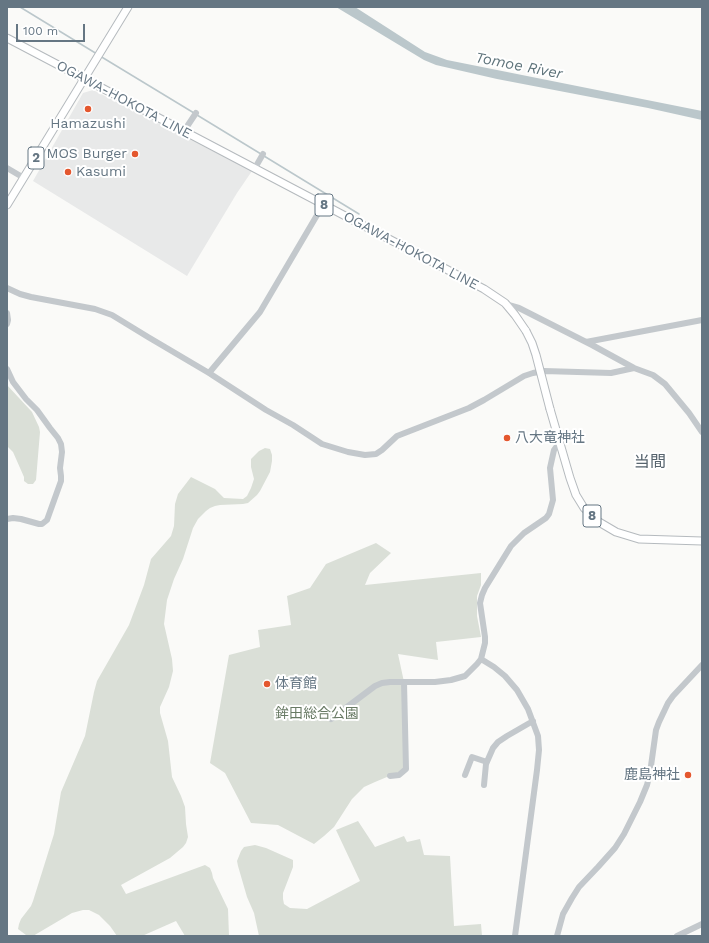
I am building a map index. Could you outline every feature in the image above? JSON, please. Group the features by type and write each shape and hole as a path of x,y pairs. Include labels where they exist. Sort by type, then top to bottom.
{"main road":[{"name":"2","path":"7,205 128,7"},
{"name":"OGAWA-HOKOTA LINE","path":"7,38 484,289 504,303 515,315 532,343 570,478 576,495 584,508 604,526 616,532 639,539 702,540"}],"street":[{"path":"184,131 195,114"},
{"path":"255,168 263,155"},
{"path":"7,168 24,178"},
{"path":"209,373 260,312 323,205"},
{"path":"7,288 31,297 96,309 112,315 209,373 322,444 365,456 376,454 397,436 469,408 524,376 533,373 544,371 611,373 634,368"},
{"path":"504,303 518,308 634,368 653,374 665,384 689,413 702,432"},
{"path":"7,313 7,324"},
{"path":"586,342 702,320"},
{"path":"7,369 13,382 58,438 61,444 62,452 60,468 61,481 47,520 42,524 39,524 21,519 7,519"},
{"path":"331,719 375,686 382,683 444,681 459,678 465,676 481,660 485,643 480,603 482,595 488,582 511,546 524,533 546,518 549,514 553,500 550,468 554,450 560,442"},
{"path":"481,660 494,667 511,683 521,696 526,704 538,736 538,758 515,936"},
{"path":"557,936 563,914 572,898 579,887 615,848 624,834 640,802 650,773 656,730 668,704 673,696 702,665"},
{"path":"390,776 399,775 406,769 404,682"},
{"path":"484,785 487,762 493,748 498,742 533,721"},
{"path":"465,774 472,757 487,762"},
{"path":"677,936 702,924"}],"shaded area":[{"path":"336,7 355,7 425,52 447,60 702,111 702,120 497,79 436,65 424,60"},
{"path":"93,90 252,171 187,276 33,181 83,93"}],"green space":[{"path":"7,385 32,412 39,427 40,432 36,480 33,484 28,484 24,481 24,477 13,452 7,446"},
{"path":"265,448 270,449 272,461 270,472 260,491 248,503 215,506 206,511 198,519 193,528 167,600 164,624 172,659 173,671 169,687 160,707 160,713 168,741 172,777 185,807 188,837 183,847 170,858 121,885 126,894 205,865 210,868 213,878 228,909 229,936 185,936 176,921 142,936 117,936 99,915 89,910 72,913 33,936 26,935 18,929 19,924 33,901 54,834 61,792 85,736 97,681 129,625 144,585 151,559 171,536 174,526 175,504 178,494 191,477 215,489 224,498 243,499 247,496 254,479 251,459 259,451"},
{"name":"鉾田総合公園","path":"376,543 391,553 370,573 365,585 481,573 481,585 477,596 477,616 481,637 436,642 438,660 398,654 404,682 406,769 364,787 352,799 334,827 314,844 278,825 251,823 225,773 210,763 229,655 260,647 258,630 291,625 287,596 310,588 326,564"},
{"path":"358,821 375,847 404,836 407,842 420,839 424,855 450,856 454,926 481,924 482,936 259,936 254,913 247,897 237,861 244,847 255,845 266,848 293,860 293,867 283,893 284,904 290,908 307,909 360,881 336,830"}],"waterway":[{"path":"20,7 97,54"},
{"path":"100,56 194,113"},
{"path":"197,115 261,154"},
{"path":"264,156 359,214"}],"place":[{"name":"Hamazushi","path":"88,109"},
{"name":"MOS Burger","path":"135,154"},
{"name":"Kasumi","path":"68,172"},
{"name":"八大竜神社","path":"507,438"},
{"name":"体育館","path":"267,684"},
{"name":"鹿島神社","path":"688,775"}],"district":[{"name":"当間","path":"650,462"}],"water label":[{"name":"Tomoe River","path":"519,66"}]}
